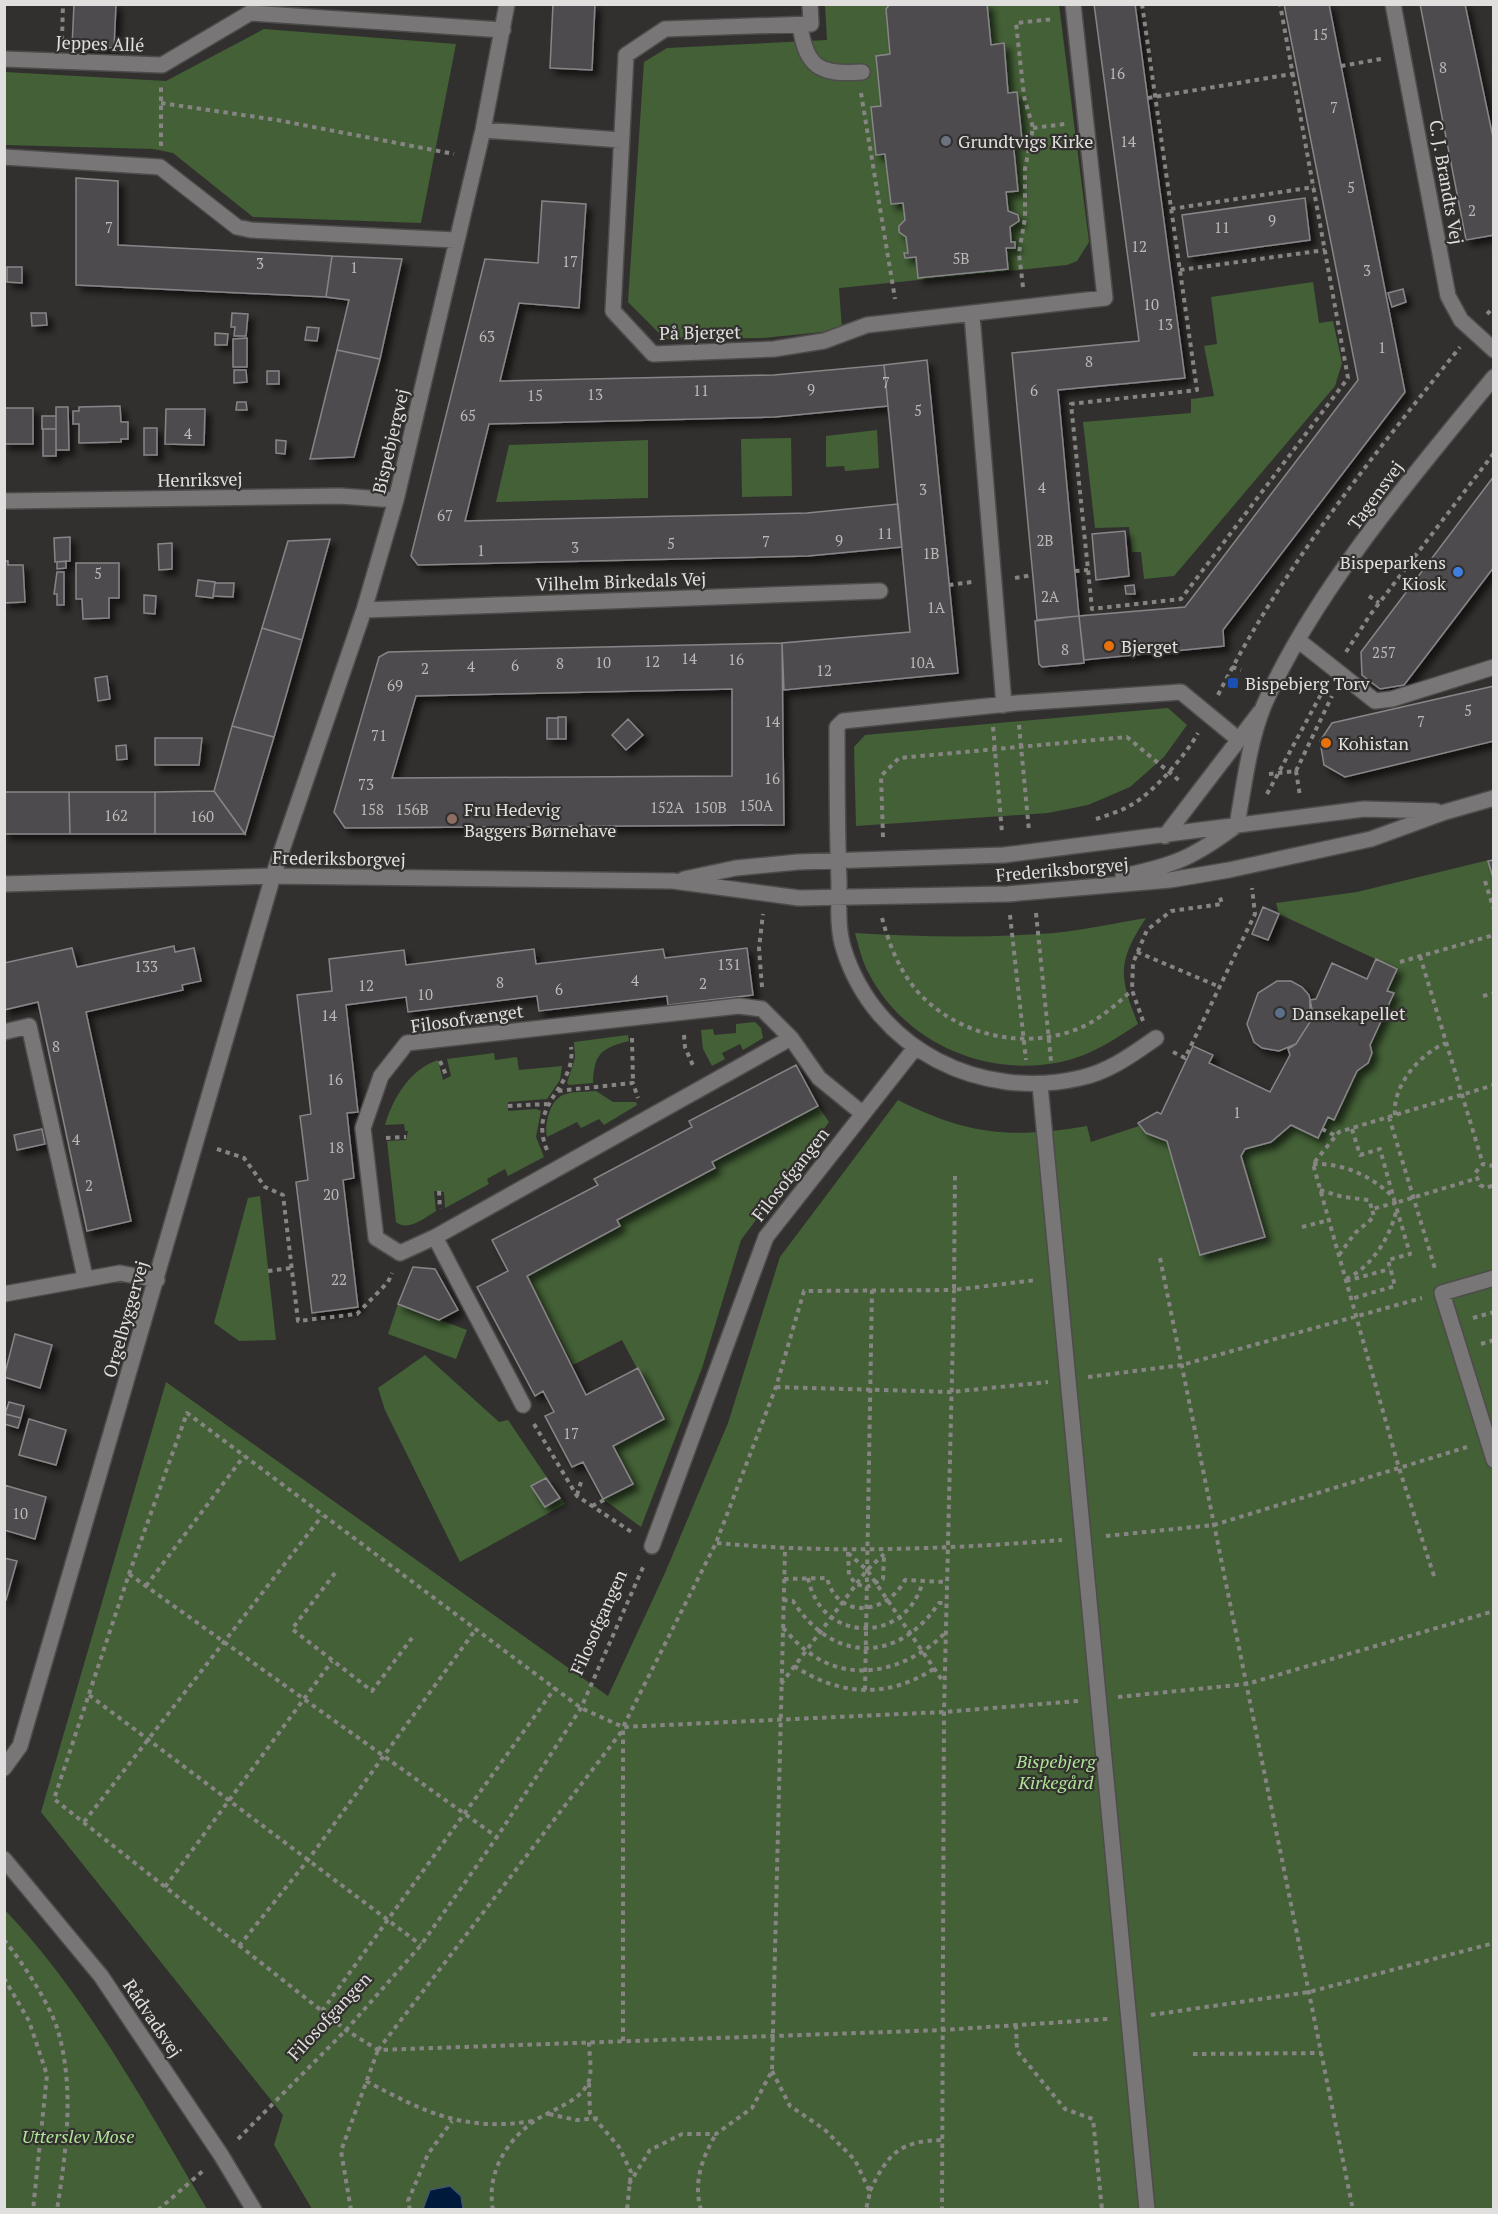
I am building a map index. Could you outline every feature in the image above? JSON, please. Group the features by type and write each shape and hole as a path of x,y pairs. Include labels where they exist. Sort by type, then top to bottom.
{"street":[{"name":"Bispebjergvej","path":"273,876 364,610 396,500 483,130 507,4"},
{"path":"810,4 811,24 800,24 804,49 819,65 839,73 862,72"},
{"name":"C. J. Brandts Vej","path":"1393,4 1448,296 1461,320 1494,350"},
{"name":"På Bjerget","path":"800,24 665,29 626,55 613,311 653,354 774,349 824,341 867,325 972,315 1105,298 1073,11"},
{"name":"Jeppes Allé","path":"4,59 162,65 250,13 503,30"},
{"path":"483,130 621,140"},
{"path":"4,157 160,167 237,227 251,230 456,240"},
{"path":"972,315 1004,705"},
{"name":"Tagensvej","path":"1165,836 1263,707 1327,596 1403,490 1494,377"},
{"name":"Henriksvej","path":"4,501 340,496 396,500"},
{"name":"Vilhelm Birkedals Vej","path":"364,610 880,591"},
{"path":"1299,641 1375,701 1392,699 1494,667"},
{"path":"1156,1038 1121,1062 1082,1078 1040,1084 987,1080 962,1073 915,1048 884,1020 860,987 843,949 838,862 837,727 843,721 1004,705 1181,692 1238,739"},
{"name":"Tagensvej","path":"1244,824 1246,776 1263,707"},
{"name":"Frederiksborgvej","path":"4,884 273,876 673,881 765,895 839,897 1008,894 1170,880 1214,873 1371,839 1445,812 1494,798"},
{"name":"Frederiksborgvej","path":"673,881 736,868 798,862 1004,855 1364,809 1445,812"},
{"path":"1061,889 1168,867 1194,855 1244,824"},
{"name":"Orgelbyggervej","path":"4,1768 20,1746 273,876"},
{"name":"Filosofvænget","path":"400,1253 376,1238 363,1128 381,1076 407,1043 739,1006 762,1009"},
{"path":"762,1009 791,1038 819,1078 862,1113"},
{"path":"4,1032 29,1026 85,1277"},
{"path":"400,1253 435,1237 791,1038"},
{"name":"Filosofgangen","path":"652,1546 766,1237 915,1048"},
{"path":"1040,1084 1147,2210"},
{"path":"435,1237 523,1405"},
{"path":"4,1294 85,1277 120,1273 157,1280"},
{"path":"1494,1278 1442,1293 1494,1460"},
{"name":"Rådvadsvej","path":"4,1859 101,1976 221,2155 254,2210"}],"path":[{"path":"60,61 63,4"},
{"path":"1142,4 1197,390 1071,404 1092,609 1181,599 1348,378 1296,74 1280,4"},
{"path":"1025,308 1019,253 1026,208 1025,169 1033,128 1024,96 1016,23 1073,11"},
{"path":"1341,66 1403,56"},
{"path":"160,167 162,65"},
{"path":"862,72 860,91 899,322"},
{"path":"1148,99 1296,74"},
{"path":"161,103 277,120 476,158"},
{"path":"1033,128 1087,121"},
{"path":"1171,209 1314,187"},
{"path":"1180,270 1325,249"},
{"path":"1092,820 1132,805 1189,750 1232,667 1285,577 1362,470 1494,306"},
{"path":"1244,824 1379,603 1494,453"},
{"path":"1075,571 1088,570"},
{"path":"1369,596 1379,603"},
{"path":"1232,667 1241,670"},
{"path":"1296,771 1339,671"},
{"path":"1004,705 1021,747 1030,852"},
{"path":"1004,705 995,749 1004,855"},
{"path":"884,860 881,776 898,758 1127,737 1179,782 1207,779"},
{"path":"1214,873 1222,904 1171,911 1147,930 1133,963 1132,990 1143,1021 1166,1048 1185,1058 1255,914 1249,866"},
{"path":"1485,881 1494,910"},
{"path":"1034,892 1049,1037 1040,1084"},
{"path":"1008,894 1024,1039 1040,1084"},
{"path":"762,1009 759,948 765,895"},
{"path":"876,897 888,939 900,967 917,991 940,1011 966,1026 994,1036 1024,1039 1049,1037 1090,1023 1108,1012 1132,990"},
{"path":"1400,962 1494,935"},
{"path":"1137,952 1220,987"},
{"path":"1420,956 1483,1164"},
{"path":"1483,996 1494,993"},
{"path":"632,1039 633,1083 639,1099"},
{"path":"1395,1115 1394,1104 1398,1094 1415,1065 1434,1048 1446,1043"},
{"path":"555,1170 541,1135 547,1104 564,1082 572,1052"},
{"path":"441,1065 447,1077"},
{"path":"557,1091 633,1083"},
{"path":"1313,1164 1336,1136 1352,1128 1494,1085"},
{"path":"508,1106 547,1104"},
{"path":"776,1387 951,1392 1182,1365 1442,1293 1389,1117"},
{"path":"1351,1299 1395,1286 1388,1260 1410,1254 1380,1149 1360,1155 1352,1128"},
{"path":"1322,1129 1336,1136"},
{"path":"393,1138 406,1137"},
{"path":"195,1142 244,1158 265,1187 283,1195 298,1322 357,1314 388,1282 400,1253"},
{"path":"1313,1164 1357,1172 1381,1186 1395,1203"},
{"path":"1313,1164 1399,1468 1434,1576"},
{"path":"1475,1179 1478,1167 1483,1164 1494,1166"},
{"path":"942,2210 945,1632 955,1176"},
{"path":"1372,1209 1475,1179"},
{"path":"1475,1179 1486,1188 1494,1185"},
{"path":"1320,1190 1343,1197 1369,1200 1372,1209 1374,1217 1355,1233 1339,1255"},
{"path":"439,1191 439,1205"},
{"path":"1346,1280 1361,1270 1378,1249 1389,1231 1395,1203"},
{"path":"1302,1227 1329,1220"},
{"path":"1160,1258 1353,2210"},
{"path":"268,1271 292,1268"},
{"path":"1346,1280 1390,1269"},
{"path":"351,2210 341,2151 378,2050 623,1728 716,1544 776,1387 804,1291 954,1290 1058,1278"},
{"path":"865,1690 868,1390 872,1290"},
{"path":"523,1405 577,1496 652,1546"},
{"path":"1494,1611 1247,1684 944,1712 623,1728 581,1708 187,1413 129,1574 54,1799 346,2030 378,2050 943,2030 1129,2018 1309,1992 1494,1943"},
{"path":"716,1544 785,1550 947,1549 1084,1539 1214,1525 1488,1441"},
{"path":"146,1586 244,1456"},
{"path":"577,1496 581,1482"},
{"path":"592,1506 604,1500"},
{"path":"84,1822 322,1516"},
{"name":"Filosofgangen","path":"158,2210 221,2155 346,2030 421,1945 497,1837 581,1708 652,1546"},
{"path":"785,1550 772,2071 790,2106 824,2129 855,2160 870,2192"},
{"path":"848,1551 867,1570 945,1683"},
{"path":"848,1551 849,1575 856,1584 867,1587 883,1579 885,1551"},
{"path":"780,1684 867,1570 885,1551"},
{"path":"129,1574 497,1837"},
{"path":"335,1574 292,1629 372,1691 412,1638"},
{"path":"808,1578 816,1602 832,1617 849,1626 866,1628 887,1624 900,1618 916,1602 923,1581"},
{"path":"784,1579 827,1578 834,1593 844,1601 852,1606 866,1608 876,1607 889,1601 896,1595 905,1580 946,1582"},
{"path":"783,1600 793,1600 802,1615 820,1632 846,1646 866,1648 890,1645 912,1634 930,1617 939,1603 946,1603"},
{"path":"782,1628 806,1651 837,1666 865,1670 897,1666 924,1652 945,1632"},
{"path":"239,1946 308,1860 476,1629"},
{"path":"165,1887 332,1661"},
{"path":"794,1666 831,1686 865,1690 899,1686 916,1680 935,1668"},
{"path":"322,2011 463,1813 555,1689"},
{"path":"89,1695 421,1945"},
{"path":"623,1728 623,2041"},
{"path":"4,1940 22,1961 58,2030 68,2098 64,2162 57,2210"},
{"path":"4,1978 29,2021 47,2075 33,2210"},
{"path":"1016,2025 1017,2051 1065,2109 1094,2119 1102,2210"},
{"path":"589,2042 590,2113 619,2147 631,2172 627,2210"},
{"path":"1194,2054 1322,2053"},
{"path":"701,2210 696,2195 702,2160 716,2134 752,2108 772,2071"},
{"path":"366,2081 452,2121 508,2125 536,2121"},
{"path":"493,2210 490,2194 492,2177 497,2165 536,2121 580,2095 589,2082"},
{"path":"548,2114 576,2121 597,2119"},
{"path":"410,2210 408,2201 428,2154 452,2121"},
{"path":"629,2184 650,2150 682,2134 716,2134"},
{"path":"866,2210 870,2192 882,2166 902,2146 920,2140 942,2140"}],"green space":[{"path":"825,5 1059,5 1089,242 1077,261 1067,265 839,288 842,330 763,338 665,339 628,302 644,62 667,48 827,40"},
{"path":"264,29 456,44 421,223 253,217 173,153 153,149 5,145 5,72 166,81"},
{"path":"1313,282 1319,323 1333,321 1342,363 1335,386 1174,576 1144,579 1141,552 1132,552 1129,527 1095,528 1083,422 1191,413 1191,399 1214,396 1204,346 1217,344 1211,297"},
{"path":"877,430 879,468 845,471 844,466 826,467 826,436"},
{"path":"791,438 792,496 742,497 741,439"},
{"path":"648,440 648,498 496,502 509,445"},
{"path":"1168,708 1187,725 1164,757 1130,787 1088,805 1048,813 856,826 854,747 865,735"},
{"name":"Bispebjerg Kirkegård","path":"1493,859 1493,2209 312,2209 274,2145 283,2115 41,1812 166,1382 608,1696 665,1573 728,1423 780,1257 898,1100 946,1121 990,1131 1035,1132 1087,1126 1091,1142 1139,1126 1146,1133 1167,1141 1200,1255 1264,1237 1241,1156 1245,1149 1271,1142 1291,1125 1328,1117 1334,1120 1357,1071 1365,1067 1370,1059 1370,1045 1394,994 1387,991 1397,969 1279,914 1276,903 1357,892"},
{"path":"1146,918 1130,947 1124,970 1127,994 1138,1024 1082,1056 1032,1066 974,1059 947,1048 923,1034 900,1016 881,994 866,968 855,933 954,936 1029,935 1077,930"},
{"path":"755,1022 761,1028 763,1038 743,1050 740,1044 722,1053 725,1059 712,1066 703,1049 701,1030 713,1029 714,1035 736,1033 736,1024"},
{"path":"628,1035 629,1041 612,1046 597,1059 593,1083 569,1085 567,1083 575,1058 574,1042"},
{"path":"494,1053 495,1060 517,1057 519,1070 562,1066 560,1080 547,1099 508,1102 508,1111 536,1109 541,1111 536,1137 544,1157 508,1176 505,1169 487,1179 489,1184 445,1208 444,1192 434,1191 436,1211 411,1225 401,1225 396,1222 387,1141 406,1140 408,1131 405,1131 404,1124 385,1125 398,1095 411,1077 428,1064 438,1060 443,1080 451,1076 447,1059"},
{"path":"596,1091 613,1102 636,1102 637,1105 604,1125 599,1119 581,1128 577,1122 547,1137 546,1126 549,1113 558,1098 571,1093"},
{"path":"818,1106 829,1122 741,1240 702,1368 641,1527 603,1499 633,1484 613,1446 664,1419 622,1340 573,1365 527,1276 620,1226 617,1220 712,1162"},
{"path":"260,1196 276,1340 239,1341 214,1323 248,1198"},
{"path":"398,1304 467,1330 456,1359 388,1334"},
{"path":"425,1355 499,1422 508,1420 565,1504 460,1562 385,1410 378,1388"},
{"name":"Utterslev Mose","path":"4,1909 34,1943 89,2015 138,2092 207,2209 5,2209"}],"water":[{"path":"450,2186 461,2196 463,2209 423,2209 430,2190"}],"building":[{"path":"74,4 116,4 114,48 72,47"},
{"path":"553,4 595,4 592,70 550,68"},
{"name":"Grundtvigs Kirke","path":"890,4 987,4 991,45 1004,43 1008,93 1017,92 1022,141 1013,141 1018,191 1006,192 1008,211 1018,215 1019,221 1010,227 1011,242 1015,242 1015,248 1006,248 1008,269 918,278 916,257 905,258 904,253 908,253 906,237 899,232 899,226 905,220 903,203 891,204 885,154 876,155 871,107 881,106 876,56 890,54 886,9"},
{"path":"1094,4 1135,4 1185,378 1058,390 1079,616 1037,620 1012,353 1139,341"},
{"path":"1284,4 1329,4 1405,392 1223,630 1224,646 1084,660 1079,616 1185,607 1358,380"},
{"path":"1420,4 1465,4 1494,142 1494,235 1466,240"},
{"path":"76,178 118,181 118,245 332,256 326,297 76,285"},
{"path":"1305,198 1310,240 1188,257 1182,215"},
{"path":"542,201 586,204 579,308 519,303 500,381 774,375 884,365 888,406 775,417 489,424 465,521 807,513 898,504 902,547 808,556 418,565 411,556 485,259 538,263"},
{"path":"332,256 402,259 380,359 337,350 349,300 326,297"},
{"path":"7,267 22,267 22,283 7,282"},
{"path":"1403,289 1406,302 1392,307 1388,293"},
{"path":"31,313 46,313 47,325 32,326"},
{"path":"232,313 248,314 246,336 234,336 235,327 231,327"},
{"path":"307,327 319,328 317,341 305,340"},
{"path":"215,333 228,334 227,345 215,345"},
{"path":"247,338 247,367 233,367 233,339"},
{"path":"337,350 380,359 354,457 310,459"},
{"path":"927,360 958,673 784,690 782,643 910,632 884,365"},
{"path":"234,370 246,370 247,382 234,383"},
{"path":"267,371 279,371 279,384 267,384"},
{"path":"237,402 246,402 247,410 236,410"},
{"path":"120,406 121,422 128,422 128,439 121,439 121,442 79,443 79,424 73,424 73,411 79,411 79,407"},
{"path":"56,407 68,407 69,450 56,450"},
{"path":"4,408 33,408 33,444 4,444"},
{"path":"166,409 205,409 204,445 165,444"},
{"path":"42,416 56,416 56,429 42,429"},
{"path":"144,428 157,428 157,455 144,455"},
{"path":"43,429 56,429 56,456 43,456"},
{"path":"276,440 286,441 285,454 276,453"},
{"path":"1494,476 1494,567 1404,685 1380,689 1362,675 1361,652"},
{"path":"1125,531 1129,576 1096,580 1092,534"},
{"path":"70,537 70,561 55,562 54,538"},
{"path":"330,539 302,640 262,628 288,541"},
{"path":"172,543 172,569 159,570 158,544"},
{"path":"4,561 8,561 8,565 23,565 25,602 4,603"},
{"path":"66,561 66,568 57,569 57,562"},
{"path":"76,563 119,563 119,598 109,598 109,618 83,619 82,599 76,599"},
{"path":"57,572 64,572 64,605 57,605 57,594 54,594"},
{"path":"198,580 215,582 213,598 196,596"},
{"path":"215,583 234,583 233,597 213,596"},
{"path":"1134,585 1135,594 1126,594 1125,586"},
{"path":"144,595 156,596 155,614 144,613"},
{"path":"1079,616 1084,663 1042,667 1039,664 1035,621"},
{"path":"262,628 302,640 274,737 232,726"},
{"path":"782,643 784,825 345,828 334,812 379,657 388,652","holes":["732,689 732,776 392,778 416,696"]},
{"path":"107,676 110,699 98,701 95,678"},
{"path":"1494,686 1494,741 1345,777 1324,765 1320,741 1332,723"},
{"path":"558,717 566,717 566,739 558,739"},
{"path":"547,718 558,718 558,739 547,739"},
{"path":"628,719 643,735 626,750 612,735"},
{"path":"232,726 274,737 245,834 214,791"},
{"path":"155,738 202,738 199,765 155,765"},
{"path":"126,745 127,759 117,760 116,746"},
{"path":"214,791 245,834 155,834 155,792"},
{"path":"4,792 69,792 70,834 4,834"},
{"path":"69,792 155,792 155,834 70,834"},
{"path":"1494,860 1494,881 1488,861"},
{"path":"1263,907 1279,914 1268,940 1252,934"},
{"path":"174,946 175,952 194,948 201,981 182,985 183,990 86,1012 131,1221 87,1231 38,1002 4,1010 4,963 72,948 77,967"},
{"path":"747,948 753,995 668,1005 667,996 539,1011 537,996 408,1012 406,997 346,1005 358,1112 347,1113 354,1178 343,1180 358,1307 312,1313 296,1182 308,1180 300,1116 311,1114 297,995 332,991 329,959 404,950 406,965 534,949 536,964 663,949 665,958"},
{"path":"1376,959 1397,969 1387,991 1394,993 1370,1045 1372,1053 1368,1063 1357,1071 1334,1120 1328,1117 1318,1138 1291,1125 1271,1142 1245,1149 1241,1156 1265,1237 1200,1255 1167,1141 1146,1133 1138,1123 1157,1112 1161,1114 1193,1046 1213,1055 1209,1063 1270,1092 1290,1055 1288,1049 1296,1044 1310,1022 1310,1000 1316,999 1332,963 1367,979"},
{"name":"Dansekapellet","path":"1277,981 1291,981 1302,987 1309,995 1312,1009 1310,1022 1296,1044 1279,1051 1262,1048 1254,1042 1247,1024 1258,993"},
{"path":"796,1065 818,1106 712,1162 715,1168 617,1220 620,1226 527,1276 586,1395 638,1368 664,1419 613,1446 633,1484 603,1499 583,1462 572,1467 545,1416 554,1412 543,1391 535,1396 477,1287 508,1271 492,1240 598,1185 594,1179 692,1127 689,1121"},
{"path":"42,1129 45,1144 17,1150 14,1135"},
{"path":"413,1267 435,1269 458,1310 439,1320 398,1304"},
{"path":"15,1334 52,1345 40,1388 4,1377"},
{"path":"9,1402 24,1406 21,1418 5,1414"},
{"path":"5,1414 21,1418 18,1428 4,1424"},
{"path":"29,1419 66,1430 56,1465 19,1455"},
{"path":"546,1478 560,1498 545,1507 531,1486"},
{"path":"4,1485 46,1497 35,1539 4,1530"},
{"path":"4,1558 17,1561 6,1600 4,1600"}],"place":[{"name":"Grundtvigs Kirke","path":"946,141"},
{"name":"Bispeparkens Kiosk","path":"1458,572"},
{"name":"Bjerget","path":"1109,646"},
{"name":"Bispebjerg Torv","path":"1233,683"},
{"name":"Kohistan","path":"1326,743"},
{"name":"Fru Hedevig Baggers Børnehave","path":"452,819"},
{"name":"Dansekapellet","path":"1280,1013"}]}
